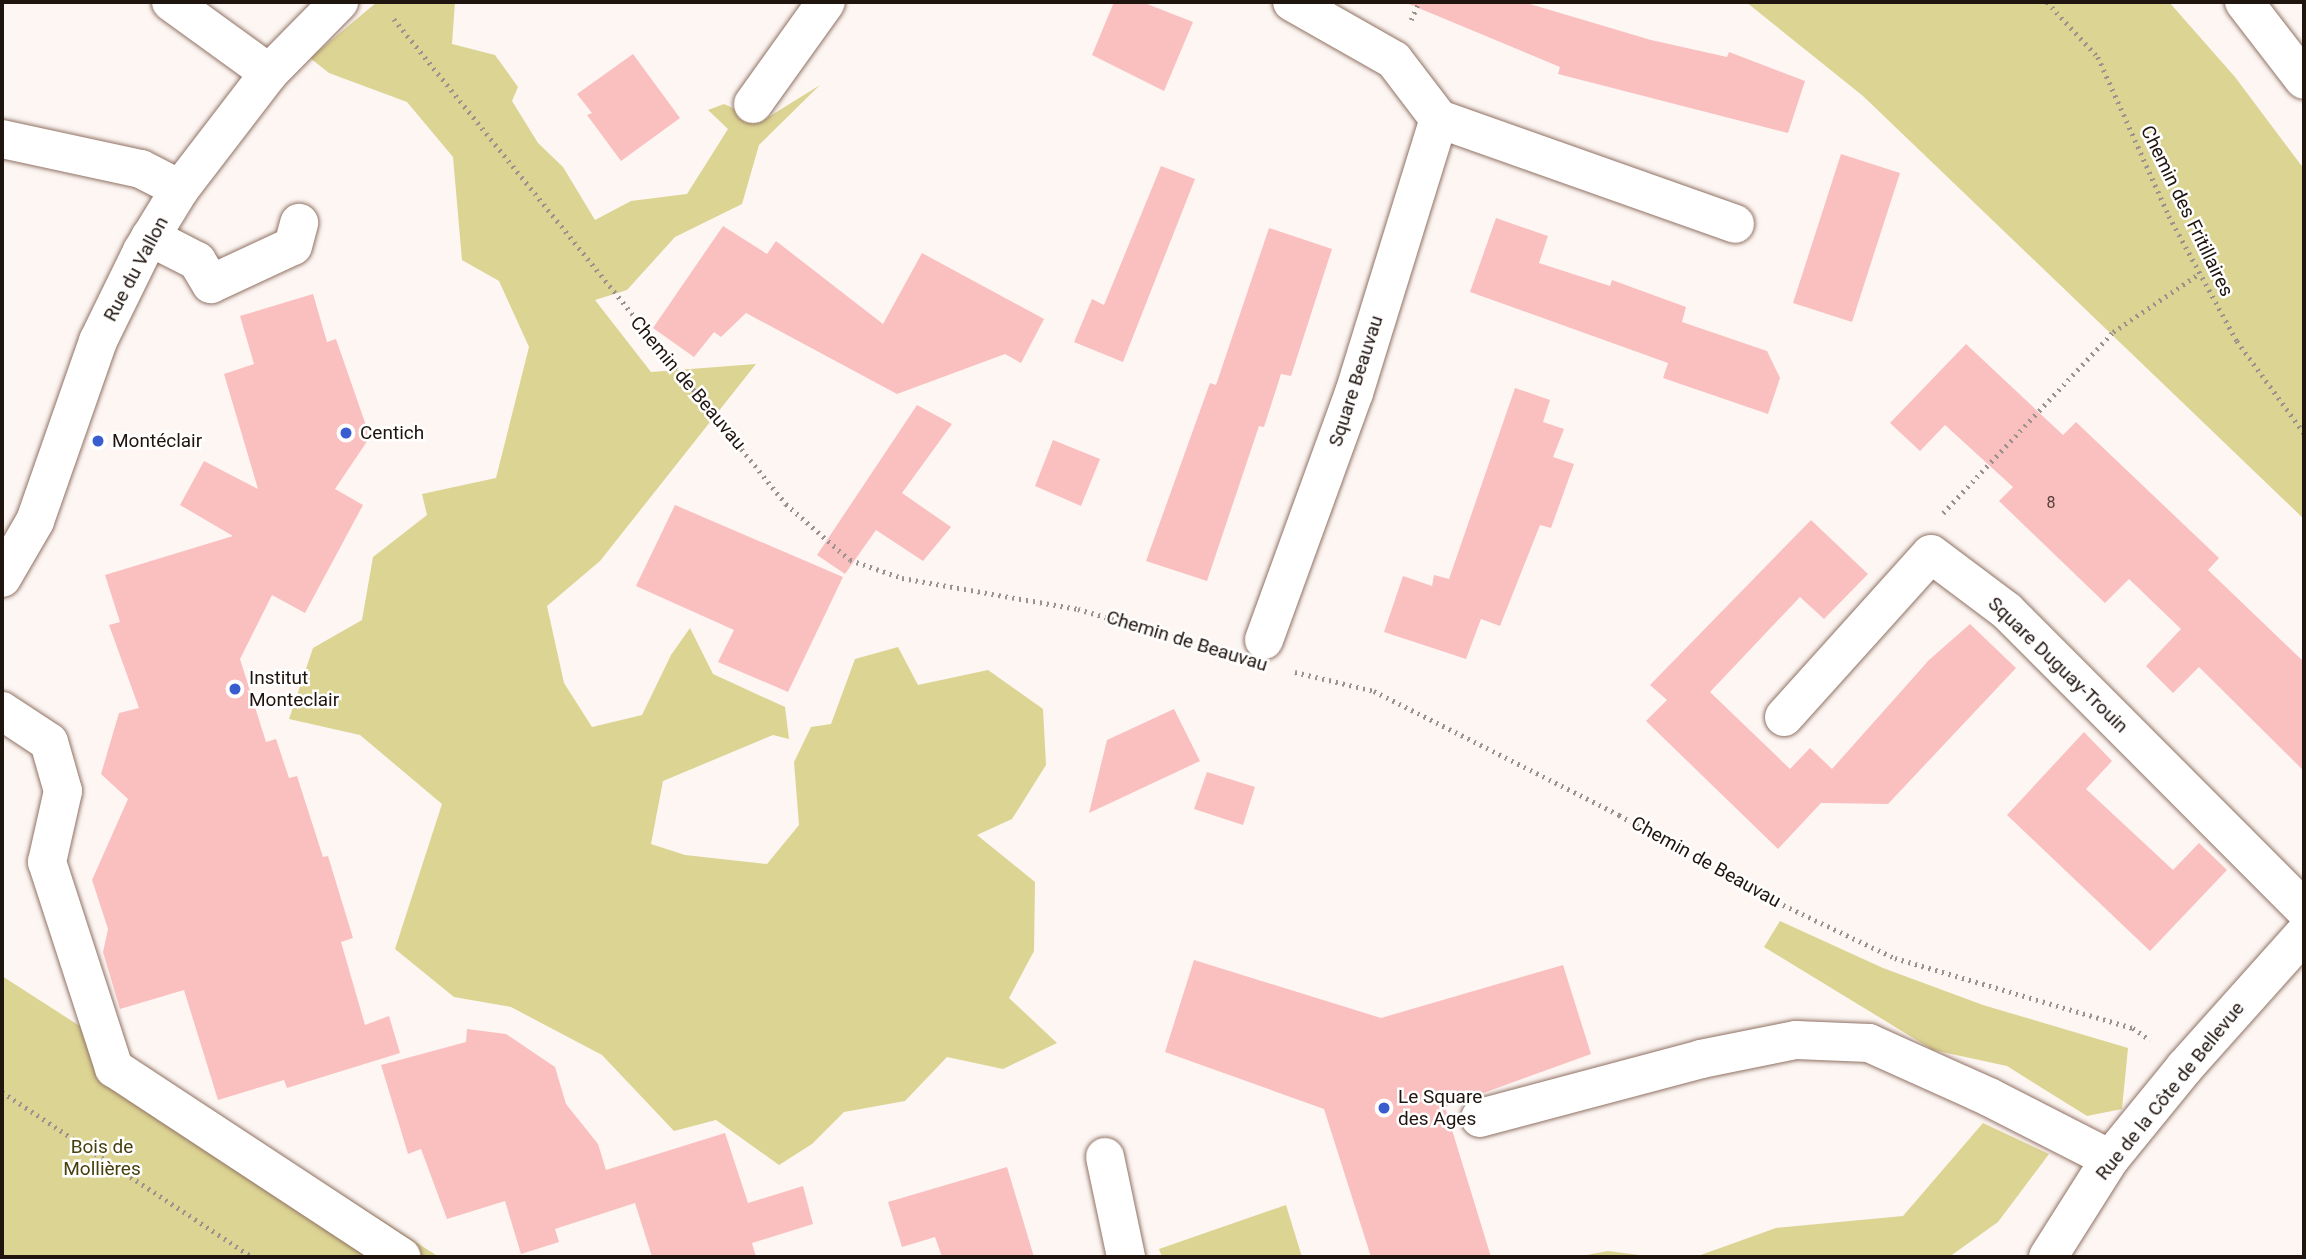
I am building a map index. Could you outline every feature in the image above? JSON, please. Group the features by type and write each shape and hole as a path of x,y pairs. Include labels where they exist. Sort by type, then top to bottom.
{"street":[{"path":"171,2 269,73"},
{"name":"Rue du Vallon","path":"2,578 35,521 98,341 150,237 180,189 269,73 339,2"},
{"path":"753,104 826,2"},
{"path":"1292,2 1394,60 1439,119 1735,224"},
{"path":"2244,2 2304,80"},
{"name":"Square Beauvau","path":"1261,655 1354,393 1439,119"},
{"path":"2,139 141,169 180,189"},
{"path":"150,237 197,261 211,284 293,246 299,223"},
{"name":"Square Duguay-Trouin","path":"1784,717 1931,554 2007,611 2304,909"},
{"path":"2,711 49,742 63,791 47,862 114,1069 402,1257"},
{"name":"Rue de la Côte de Bellevue","path":"2048,1257 2110,1159 2185,1067 2304,934"},
{"path":"1480,1118 1701,1059 1796,1041 1868,1043 1989,1097 2110,1159"},
{"path":"1105,1157 1126,1257"}],"path":[{"name":"Chemin des Fritillaires","path":"2047,2 2098,57 2169,216 2237,341 2304,433"},
{"name":"Chemin de Beauvau","path":"394,19 786,505 850,560 902,578 1078,609 1261,655 1374,691 1619,815 1758,893 1895,958 2133,1028 2156,1045"},
{"path":"1939,519 2113,332 2200,273"},
{"path":"2,1092 252,1257"}],"green space":[{"path":"377,2 455,2 452,44 495,55 518,87 512,101 538,143 563,167 595,220 631,201 687,194 728,129 708,110 724,104 762,121 820,85 759,145 742,204 675,237 627,290 595,300 651,372 756,364 600,561 547,606 564,683 592,727 642,715 671,655 690,628 713,674 785,707 789,739 773,735 663,781 651,844 685,855 767,864 799,825 794,762 811,727 831,724 855,659 898,647 918,685 988,670 1043,709 1046,765 1012,819 977,835 1035,882 1034,951 1009,998 1057,1043 1003,1069 947,1057 905,1101 844,1112 812,1144 779,1165 716,1120 674,1131 602,1055 511,1007 454,997 395,949 442,804 360,735 289,719 313,648 362,620 373,557 427,515 422,494 496,478 529,347 499,281 462,260 453,157 407,102 329,73 310,58"},
{"path":"1746,2 2169,2 2235,77 2304,169 2304,519 1863,96"},
{"path":"1780,921 1883,968 1983,1005 2128,1048 2122,1109 2087,1116 2007,1066 1933,1050 1764,947"},
{"name":"Bois de Mollières","path":"2,976 439,1257 2,1257"},
{"path":"1983,1123 2049,1154 1998,1222 1949,1257 1695,1257 1776,1228 1903,1216"},
{"path":"1286,1205 1302,1257 1162,1257 1159,1249"},
{"path":"1608,1251 1655,1257 1576,1257"}],"building":[{"path":"1114,2 1142,2 1193,22 1164,91 1092,55"},
{"path":"1404,2 1523,2 1651,40 1727,57 1729,52 1805,81 1788,133 1558,74 1560,67"},
{"path":"633,54 680,118 621,161 587,115 592,113 577,94"},
{"path":"1841,154 1900,173 1852,322 1793,303"},
{"path":"1161,166 1195,179 1123,362 1074,342 1092,299 1104,305"},
{"path":"1496,218 1548,236 1539,263 1610,286 1612,280 1686,307 1682,322 1767,351 1780,378 1768,414 1663,378 1668,363 1470,292"},
{"path":"723,226 767,254 776,241 883,324 922,253 1044,319 1021,363 1005,354 897,394 746,313 721,337 714,332 694,357 653,328"},
{"path":"1269,228 1332,249 1291,376 1281,374 1264,427 1259,426 1207,581 1146,561 1210,383 1216,385"},
{"name":"Institut Monteclair","path":"313,294 327,342 336,339 370,437 335,489 363,505 305,613 272,595 240,659 266,742 276,739 289,778 297,776 323,857 328,856 353,938 341,942 365,1025 389,1016 400,1053 287,1088 284,1080 218,1100 184,990 120,1009 103,952 108,929 92,880 128,799 101,774 119,713 139,708 109,625 120,622 105,575 233,536 180,505 204,461 258,489 224,374 254,364 240,316"},
{"path":"1966,344 2063,435 2076,422 2219,558 2208,570 2304,662 2304,771 2199,667 2173,693 2146,666 2181,629 2129,579 2105,603 1999,501 2013,487 1945,425 1920,451 1890,423"},
{"path":"1515,388 1550,400 1543,422 1564,429 1553,457 1574,464 1551,528 1540,525 1500,626 1481,619 1466,659 1384,632 1403,576 1432,586 1434,575 1449,579"},
{"path":"917,405 952,424 902,493 951,527 923,561 876,530 845,574 817,555"},
{"path":"1053,440 1100,459 1081,506 1035,486"},
{"path":"675,505 843,577 788,692 718,662 734,630 636,586"},
{"path":"1811,520 1868,574 1824,619 1800,597 1710,692 1790,769 1810,748 1832,769 1929,660 1970,624 2016,668 1888,804 1821,803 1778,849 1646,721 1667,700 1650,685"},
{"path":"1174,709 1200,761 1089,813 1107,740"},
{"path":"2084,732 2112,761 2086,789 2173,870 2199,843 2227,870 2150,951 2007,815"},
{"path":"1207,772 1255,787 1243,825 1194,809"},
{"name":"Le Square des Ages","path":"1194,960 1381,1018 1563,965 1591,1054 1445,1107 1491,1257 1371,1257 1324,1109 1165,1052"},
{"path":"467,1029 506,1034 555,1067 566,1104 598,1144 606,1170 725,1133 748,1203 803,1186 813,1224 752,1243 756,1257 652,1257 635,1203 555,1229 559,1242 521,1254 505,1201 447,1219 421,1149 408,1154 381,1065 466,1042"},
{"path":"1007,1167 1034,1257 942,1257 935,1237 902,1247 888,1202"}],"place":[{"name":"Centich","path":"346,433"},
{"name":"Montéclair","path":"98,441"},
{"name":"Institut Monteclair","path":"235,689"},
{"name":"Le Square des Ages","path":"1384,1108"}]}
